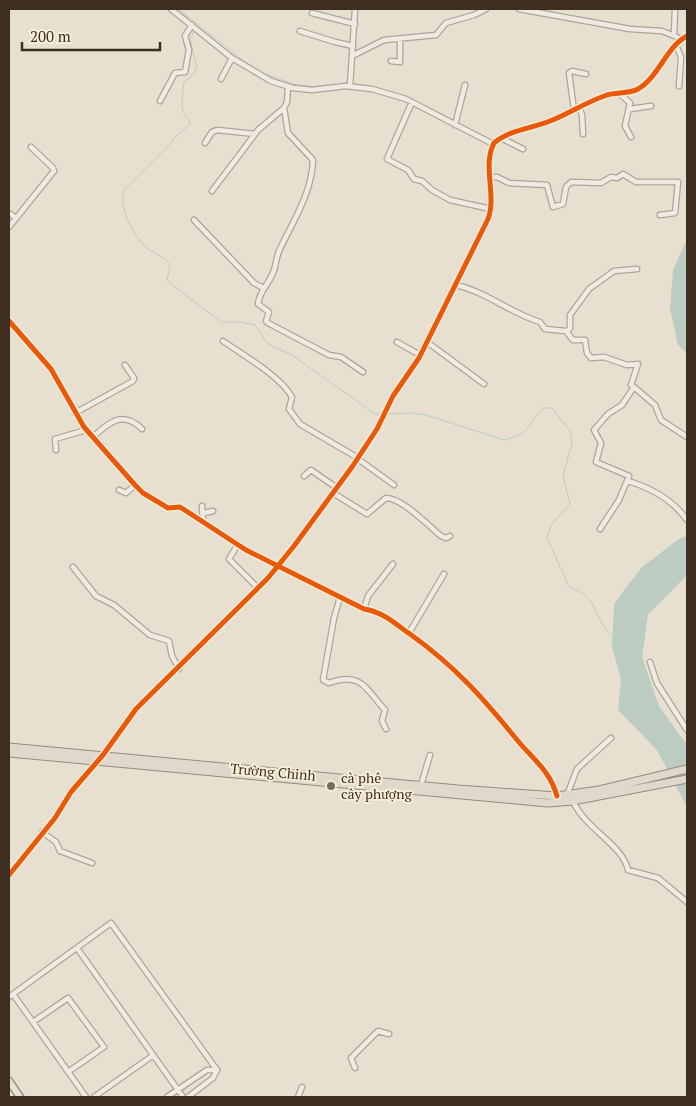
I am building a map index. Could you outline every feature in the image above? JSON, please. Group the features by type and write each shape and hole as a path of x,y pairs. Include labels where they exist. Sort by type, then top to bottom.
{"highway":[{"name":"Trường Chinh","path":"9,746 557,796 599,790 687,769"},
{"name":"Trường Chinh","path":"9,753 520,801 573,801 654,787 687,779"}],"main road":[{"path":"10,1084 20,1097"}],"street":[{"path":"171,9 232,58 254,73 288,87 314,90 350,83 412,102 493,144"},
{"path":"350,83 355,24 354,9"},
{"path":"352,56 382,41 438,34 446,23 474,15 486,9"},
{"path":"519,9 626,29 659,31 682,39"},
{"path":"674,35 675,9"},
{"path":"312,13 355,24"},
{"path":"160,101 175,73 185,72 188,50 185,36 192,24"},
{"path":"300,30 353,46"},
{"path":"9,875 103,755 134,712 179,669 279,566 358,458 377,429 393,396 420,355 488,219 490,209 489,177 493,144 500,138 550,121 604,96 636,90 641,87 676,45 687,36"},
{"path":"392,60 397,62 401,59 400,40"},
{"path":"676,45 681,57 679,86"},
{"path":"220,79 232,58"},
{"path":"574,110 569,73 572,71 586,74"},
{"path":"455,125 465,85"},
{"path":"212,191 255,134 284,108 288,99 288,87"},
{"path":"619,93 629,100 630,109 625,126 631,137"},
{"path":"412,102 387,158 408,170 414,179 422,181 432,190 450,200 490,209"},
{"path":"630,109 651,106"},
{"path":"579,107 582,115 583,134"},
{"path":"284,108 288,134 313,160 312,177 304,200 278,252 273,273 263,288 258,304 269,312 266,319 268,323 330,355 341,357 363,372"},
{"path":"205,143 212,132 217,130 255,134"},
{"path":"500,138 522,149"},
{"path":"9,227 54,171 31,147"},
{"path":"489,177 497,177 509,183 547,185 553,207 563,204 566,187 569,183 601,183 611,177 617,178 623,174 636,182 678,182 675,213 660,215"},
{"path":"9,213 16,218"},
{"path":"194,220 254,283 263,288"},
{"path":"567,332 570,328 570,315 589,289 614,271 637,270"},
{"path":"456,285 471,289 508,306 531,321 539,322 545,329 567,332 573,340 586,340 587,353 591,358 604,358 627,366 637,363 631,385 655,405 661,420 687,437"},
{"path":"9,321 51,369 86,430 143,493 168,508 180,507 238,544 364,609 378,611 430,648 474,687 549,775 557,796"},
{"path":"223,341 252,360 284,387 292,397 290,412 300,424 358,458 394,485"},
{"path":"397,342 420,355"},
{"path":"427,342 484,384"},
{"path":"75,413 133,381 134,378 125,364"},
{"path":"600,530 628,481 627,474 596,462 601,443 594,430 608,414 622,405 634,388"},
{"path":"92,437 104,426 120,419 132,420 142,428"},
{"path":"56,450 55,439 86,430"},
{"path":"304,476 311,470 335,491 367,514 386,498 390,498 404,506 441,536 446,538 450,536"},
{"path":"628,481 642,485 672,503 687,520"},
{"path":"119,490 126,494 135,485"},
{"path":"202,506 204,514 202,521"},
{"path":"204,514 213,511"},
{"path":"238,544 229,559 258,588"},
{"path":"364,609 368,596 393,564"},
{"path":"73,567 96,596 114,605 150,634 169,641 172,656 179,669"},
{"path":"409,634 444,574"},
{"path":"340,596 334,618 323,680 329,683 341,678 365,686 385,710 382,721 386,729"},
{"path":"650,662 657,683 687,730"},
{"path":"567,795 577,769 611,738"},
{"path":"421,785 430,755"},
{"path":"573,801 581,817 616,849 627,864 628,870 658,878 687,902"},
{"path":"42,832 56,842 60,851 92,863"},
{"path":"86,1097 33,1022 11,995 111,924 216,1070"},
{"path":"77,948 183,1097"},
{"path":"33,1022 68,998 104,1046 68,1072"},
{"path":"355,1068 351,1058 365,1042 378,1031 390,1034"},
{"path":"94,1097 152,1056"},
{"path":"168,1097 207,1070 216,1070"},
{"path":"188,1097 213,1078 216,1070"},
{"path":"298,1097 302,1086"}],"shaded area":[{"path":"687,239 687,353 678,345 670,308 673,270"},
{"path":"687,536 687,575 648,615 642,657 659,706 687,745 687,807 657,750 618,710 621,679 612,647 614,604 641,568 680,538"}],"waterway":[{"path":"178,9 252,67"},
{"path":"195,30 190,39 197,67 193,75 184,82 182,97 183,112 189,119 190,124 124,190 123,206 128,222 143,244 168,262 170,265 167,280 221,322 241,322 255,325 268,344 292,355 375,414 381,414"},
{"path":"257,71 296,85 320,87"},
{"path":"354,85 372,87 399,95"},
{"path":"410,99 442,115"},
{"path":"385,414 411,413 426,415 504,440 524,432 543,408 552,408 570,431 572,443 563,476 570,504 551,525 547,537 569,587 586,596 602,623 614,637"}],"cycle path":[{"path":"9,875 55,818 71,792 103,755 136,709 268,578 352,467 377,429 393,396 419,358 488,219 491,201 489,161 494,143 500,138 515,132 562,116 600,97 638,89 652,77 673,47 687,36"},
{"path":"9,321 51,369 84,427 143,493 168,508 180,507 246,550 364,609 383,615 410,634 455,671 481,697 541,766 554,787 557,796"}],"place":[{"name":"cà phê cây phượng","path":"331,786"}]}
